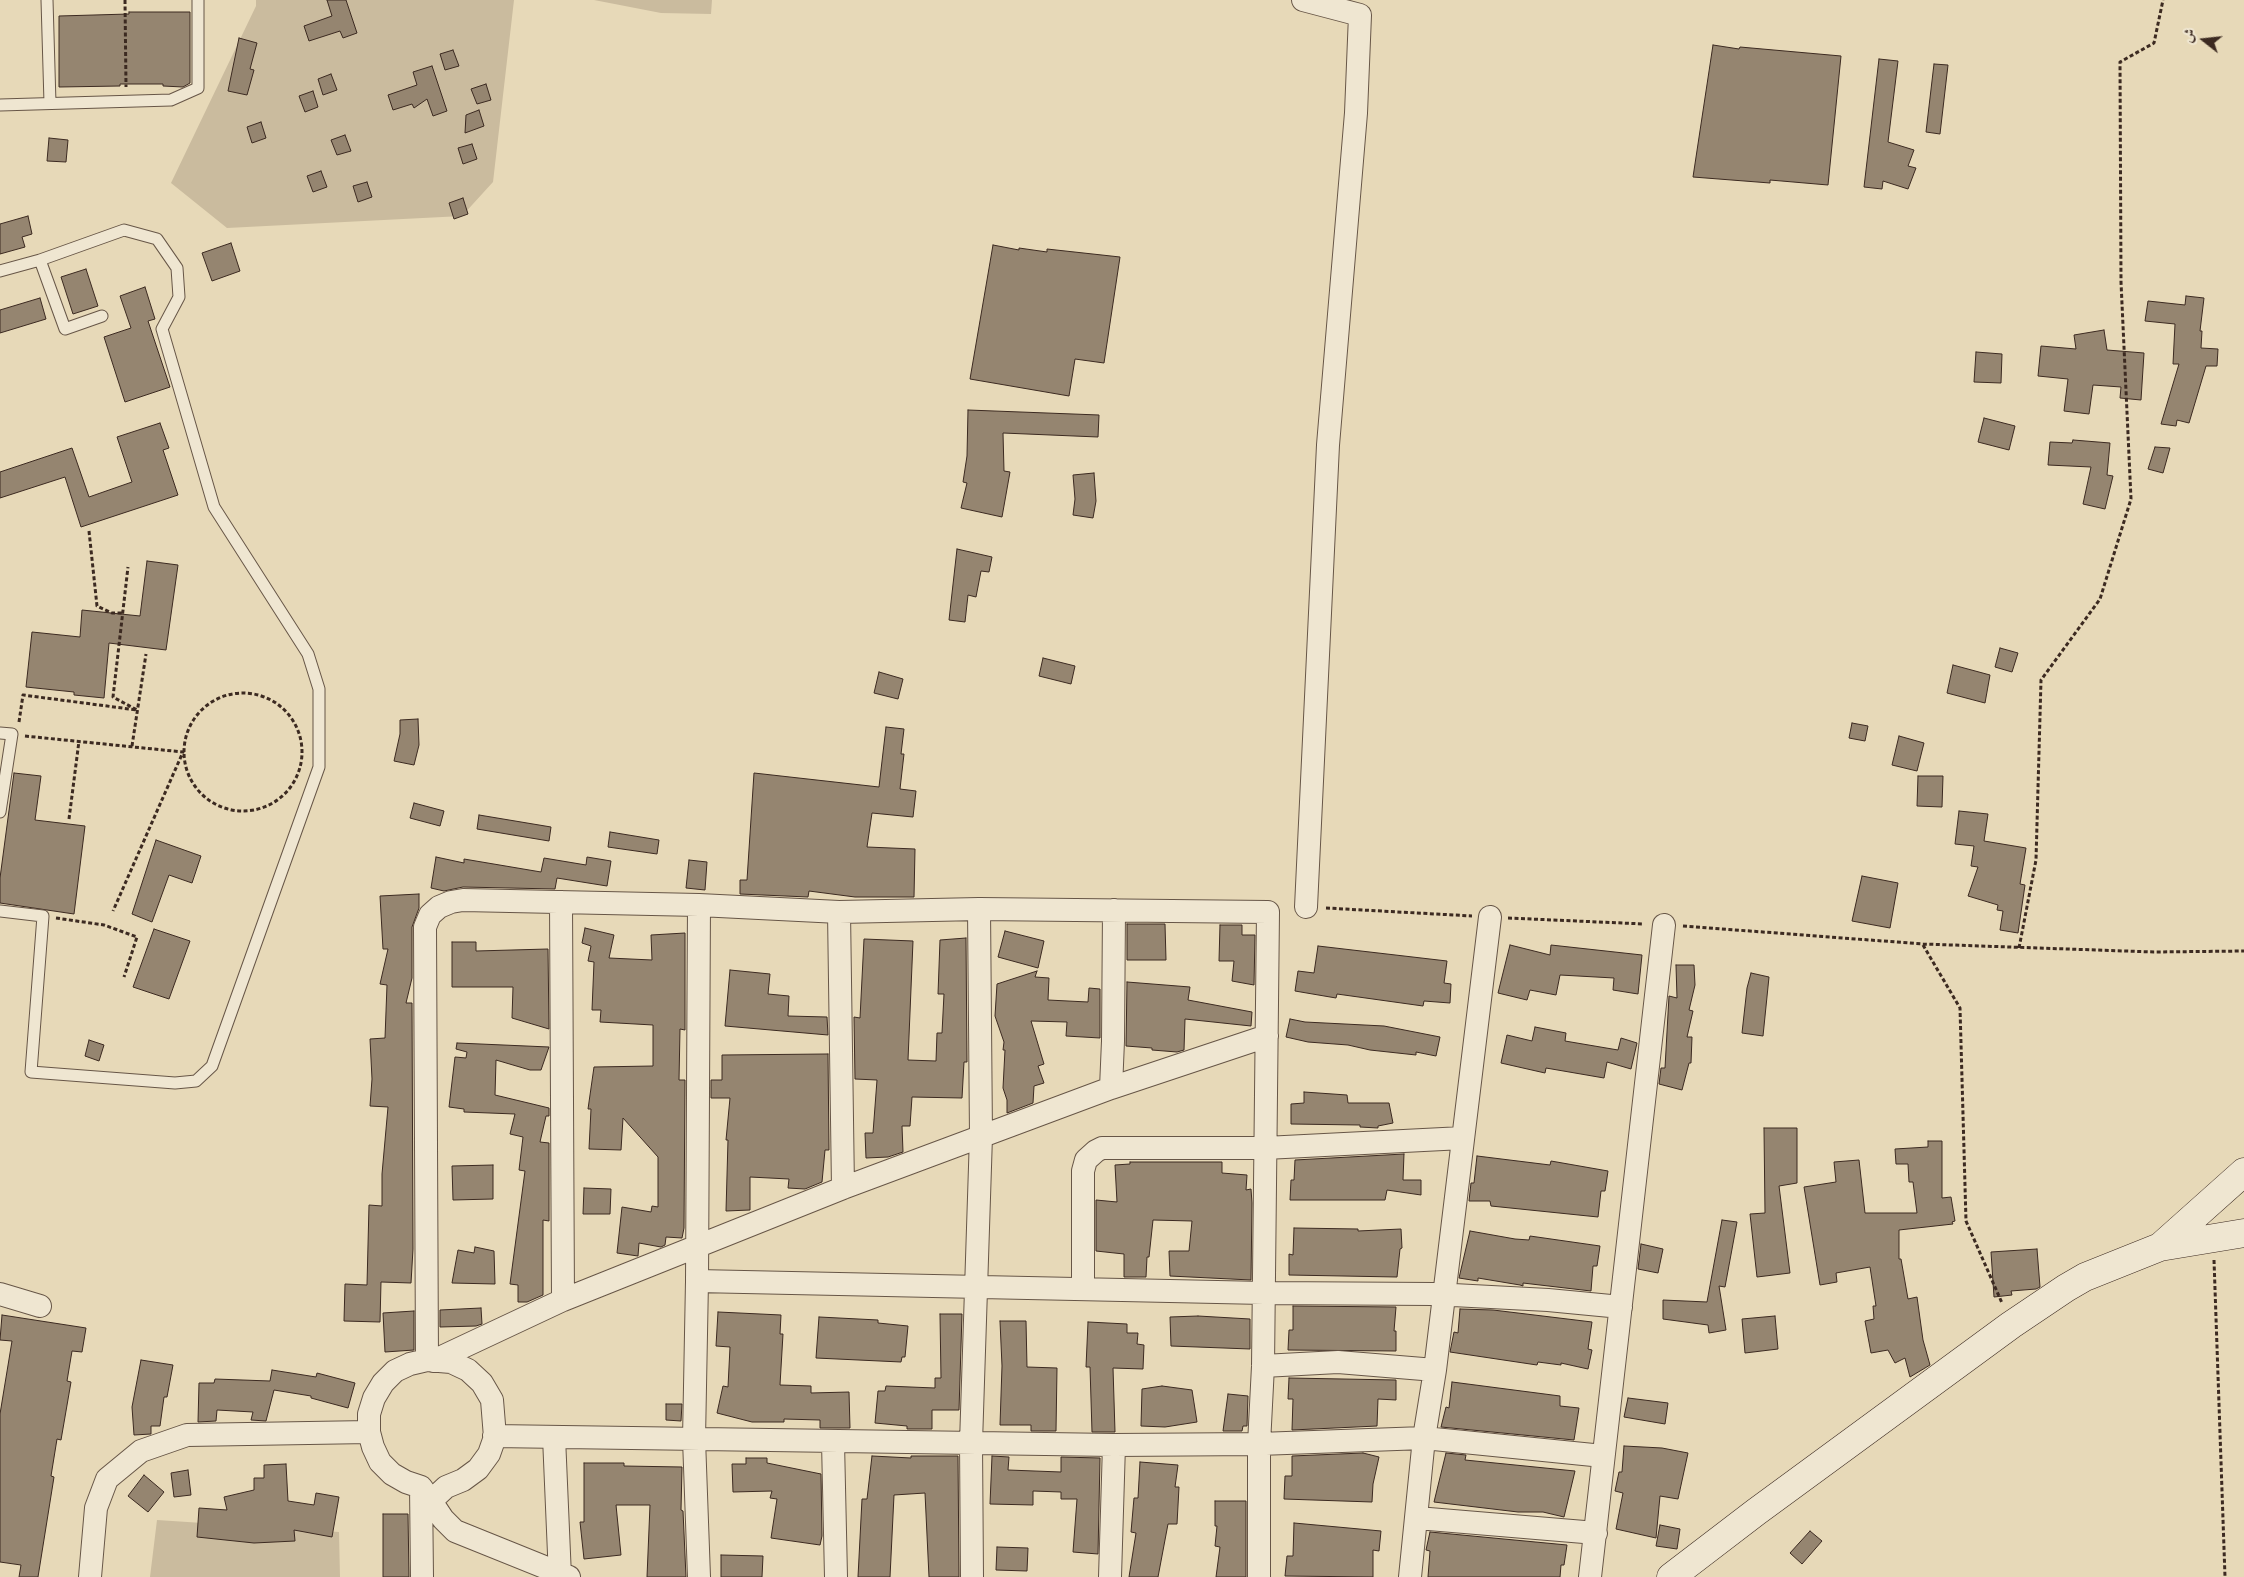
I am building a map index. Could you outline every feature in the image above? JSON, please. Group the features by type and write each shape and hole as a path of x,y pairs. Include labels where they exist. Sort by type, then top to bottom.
{"main road":[{"path":"2160,1246 2244,1172"},
{"path":"1671,1577 2010,1325 2085,1277 2160,1246 2244,1233"}],"street":[{"path":"1303,0 1360,15 1356,113 1328,445 1306,907"},
{"path":"430,1360 425,926 435,911 450,902 699,905 839,912 979,909 1268,912 1263,1366 1259,1444 1258,1577"},
{"path":"561,902 563,1300"},
{"path":"699,905 698,1281 694,1439 699,1577"},
{"path":"972,1577 971,1443 975,1287 982,1136 979,909"},
{"path":"1110,1088 1113,1041 1114,910"},
{"path":"839,912 843,1188"},
{"path":"1410,1577 1424,1438 1445,1294 1490,917"},
{"path":"1590,1577 1664,925"},
{"path":"554,1437 563,1576 455,1531 442,1519 426,1494 392,1474 380,1462 369,1432 369,1414 374,1398 383,1383 395,1372 410,1364 430,1360 563,1300 843,1188 1110,1088 1267,1036"},
{"path":"1083,1289 1083,1171 1086,1160 1090,1155 1102,1148 1266,1148 1463,1138"},
{"path":"698,1281 1264,1293 1445,1294 1548,1300 1620,1307"},
{"path":"0,1294 40,1306"},
{"path":"426,1494 463,1480 478,1469 489,1454 495,1437 492,1400 482,1383 468,1370 451,1362 430,1360"},
{"path":"1263,1366 1338,1362 1435,1370"},
{"path":"90,1577 96,1508 107,1479 140,1451 187,1435 369,1432"},
{"path":"494,1436 1114,1445 1259,1444 1424,1438 1603,1456"},
{"path":"833,1442 836,1577"},
{"path":"1110,1577 1114,1445"},
{"path":"422,1577 426,1494"},
{"path":"1417,1518 1596,1533"}],"lane":[{"path":"47,0 50,103"},
{"path":"0,105 171,100 198,88 198,0"},
{"path":"0,271 40,260 124,230 157,239 177,268 179,297 162,329 214,507 308,654 319,689 319,767 212,1066 196,1081 175,1083 31,1072 43,916 0,911"},
{"path":"40,260 65,329 102,316"},
{"path":"0,812 10,734"}],"path":[{"path":"125,0 126,101"},
{"path":"2019,948 2036,860 2040,680 2100,599 2131,499 2121,282 2120,62 2154,43 2163,0"},
{"path":"89,531 97,606 112,613 123,613"},
{"path":"128,567 113,697 137,710"},
{"path":"132,746 146,654"},
{"path":"113,912 183,752 187,732 196,715 211,702 229,695 249,693 268,698 284,709 295,725 301,744 301,764 294,782 282,797 265,807 247,812 227,810 209,802 195,789 186,771 183,752"},
{"path":"137,710 22,695 10,734 183,752"},
{"path":"69,819 79,741"},
{"path":"1306,907 1664,925 1923,944 2154,952 2244,951"},
{"path":"43,916 104,925 137,937 124,977"},
{"path":"1923,944 1960,1008 1966,1221 2010,1325"},
{"path":"2213,1238 2225,1577"}],"shaded area":[{"path":"256,0 514,0 493,182 462,216 227,228 171,183 256,6"},
{"path":"594,0 712,0 711,14 661,13"},
{"path":"157,1520 339,1532 340,1577 150,1577"}],"building":[{"path":"327,0 346,0 357,33 343,38 340,31 309,41 304,26 332,16"},
{"path":"129,12 190,12 190,83 183,87 163,86 163,84 120,84 120,86 59,87 59,16 129,14"},
{"path":"239,38 257,43 250,69 254,70 247,95 228,91"},
{"path":"1713,45 1739,49 1740,47 1841,56 1828,185 1770,180 1770,183 1693,177"},
{"path":"453,50 459,66 445,70 440,54"},
{"path":"1879,59 1898,61 1888,142 1914,150 1908,166 1916,168 1908,189 1883,181 1882,189 1864,187"},
{"path":"1934,64 1948,65 1940,134 1926,132"},
{"path":"432,66 447,111 433,116 427,99 414,108 412,104 393,110 388,95 417,85 413,72"},
{"path":"331,74 337,90 323,95 318,79"},
{"path":"486,84 491,100 477,104 471,89"},
{"path":"313,91 318,107 305,112 299,96"},
{"path":"479,110 484,126 465,133 466,115"},
{"path":"261,122 266,138 252,143 247,127"},
{"path":"345,135 351,151 337,155 331,140"},
{"path":"49,138 68,140 66,162 47,161"},
{"path":"472,144 477,159 463,164 458,148"},
{"path":"321,171 327,187 313,192 307,176"},
{"path":"367,182 372,197 358,202 353,186"},
{"path":"463,198 468,214 454,219 449,203"},
{"path":"28,216 32,234 22,237 25,247 0,254 0,224"},
{"path":"231,243 240,271 212,281 202,253"},
{"path":"993,245 1019,250 1019,248 1047,252 1047,249 1120,257 1104,363 1075,359 1069,396 970,379"},
{"path":"86,269 98,306 73,314 61,277"},
{"path":"145,287 155,319 148,321 170,387 125,402 104,337 131,328 120,296"},
{"path":"2186,296 2204,298 2200,331 2202,331 2201,348 2218,349 2217,366 2206,366 2189,423 2177,420 2176,426 2161,424 2179,364 2173,364 2175,324 2145,321 2148,301 2185,305"},
{"path":"40,298 46,319 0,333 0,310"},
{"path":"2104,330 2107,350 2144,353 2141,400 2120,398 2121,387 2093,385 2089,414 2064,411 2068,379 2038,376 2041,346 2076,349 2074,335"},
{"path":"1976,352 2002,354 2001,383 1974,382"},
{"path":"968,410 1099,415 1098,437 1003,433 1004,471 1010,472 1002,517 961,508 967,483 963,482 967,456"},
{"path":"1984,418 2015,426 2009,450 1978,442"},
{"path":"160,423 169,448 163,450 178,495 81,527 65,477 0,498 0,472 72,448 89,497 132,482 117,437"},
{"path":"2073,440 2110,443 2107,475 2113,476 2105,509 2083,504 2091,467 2048,465 2050,442 2072,443"},
{"path":"2155,447 2170,448 2163,473 2148,469"},
{"path":"1094,473 1096,501 1093,518 1073,515 1075,499 1073,475"},
{"path":"957,549 992,557 989,572 981,571 976,597 968,595 965,622 949,620"},
{"path":"147,561 178,565 166,650 109,643 104,698 74,695 74,692 26,687 32,632 80,637 82,610 140,616"},
{"path":"2000,648 2018,653 2012,672 1995,667"},
{"path":"1043,658 1075,666 1071,684 1039,676"},
{"path":"1953,665 1990,675 1985,703 1947,693"},
{"path":"879,672 903,679 898,699 874,693"},
{"path":"418,719 419,745 414,765 394,761 400,734 400,720"},
{"path":"1852,723 1868,726 1865,741 1849,738"},
{"path":"886,727 904,729 901,754 904,754 900,789 916,791 913,817 872,813 867,847 915,849 914,897 855,897 809,891 808,897 740,894 740,880 747,880 754,773 879,787"},
{"path":"1899,736 1924,743 1917,771 1892,765"},
{"path":"14,773 41,776 35,820 85,826 74,914 0,903 0,878"},
{"path":"1918,776 1943,776 1942,807 1917,806"},
{"path":"414,803 444,811 440,826 410,818"},
{"path":"1959,811 1988,814 1984,841 2026,848 2020,884 2025,885 2018,933 2000,930 2003,911 1997,910 1998,905 1968,896 1978,867 1971,866 1974,846 1955,844"},
{"path":"479,815 551,827 549,841 477,829"},
{"path":"610,832 659,840 657,854 608,847"},
{"path":"156,840 201,856 192,883 169,875 152,922 132,914"},
{"path":"436,857 464,863 464,859 541,872 544,858 586,865 587,857 611,861 607,886 557,878 555,889 463,887 444,891 431,888"},
{"path":"689,860 707,862 705,890 686,888"},
{"path":"1862,876 1898,883 1890,928 1852,921"},
{"path":"419,894 419,908 412,927 412,978 406,1003 412,1003 413,1249 411,1283 381,1282 380,1322 344,1321 345,1284 367,1285 369,1205 382,1206 382,1174 388,1107 370,1106 372,1079 370,1039 385,1038 387,985 380,984 388,949 383,949 380,896"},
{"path":"1127,924 1165,924 1166,960 1127,960"},
{"path":"1220,925 1242,925 1242,935 1255,935 1254,985 1232,981 1234,961 1219,961"},
{"path":"585,928 614,935 609,958 652,960 651,935 685,933 685,1030 680,1029 679,1080 685,1080 684,1228 682,1238 666,1237 665,1245 661,1247 639,1243 638,1256 617,1253 622,1207 651,1212 652,1206 658,1207 658,1157 623,1118 621,1150 589,1149 591,1109 588,1109 594,1067 653,1066 653,1025 600,1022 601,1010 592,1010 594,962 588,961 591,946 582,943"},
{"path":"154,929 190,941 169,999 133,987"},
{"path":"1005,931 1044,941 1038,968 998,957"},
{"path":"966,938 967,1062 964,1062 962,1098 912,1097 910,1126 902,1126 903,1152 888,1157 866,1158 865,1133 873,1133 877,1080 855,1079 854,1017 860,1018 864,939 913,941 908,1060 936,1061 937,1033 942,1033 944,994 938,994 940,940"},
{"path":"452,942 476,942 476,951 548,949 549,1029 512,1018 513,987 452,987"},
{"path":"1510,945 1550,955 1551,945 1642,955 1638,994 1613,990 1614,978 1560,975 1556,995 1530,990 1527,1000 1498,993"},
{"path":"1318,946 1447,961 1444,983 1451,984 1450,1003 1424,1001 1423,1006 1337,994 1336,998 1295,991 1298,971 1314,973"},
{"path":"1676,965 1694,965 1695,985 1689,1010 1693,1011 1687,1037 1692,1037 1691,1063 1689,1063 1682,1090 1659,1084 1661,1068 1665,1068 1669,996 1677,998"},
{"path":"730,970 770,974 768,994 789,996 788,1016 827,1017 828,1035 725,1026"},
{"path":"1037,971 1035,977 1049,978 1048,1000 1088,1002 1089,988 1100,989 1100,1038 1066,1036 1067,1022 1031,1021 1044,1064 1038,1066 1044,1083 1034,1086 1033,1103 1007,1113 1007,1100 1003,1088 1005,1050 1003,1050 1004,1042 995,1016 997,984"},
{"path":"1751,973 1769,977 1763,1036 1742,1033 1747,988"},
{"path":"1127,982 1190,987 1188,1000 1252,1012 1251,1026 1185,1019 1184,1050 1177,1052 1126,1046"},
{"path":"1290,1019 1305,1022 1384,1026 1440,1037 1436,1056 1416,1052 1416,1055 1370,1050 1348,1045 1308,1042 1286,1037"},
{"path":"1535,1027 1566,1033 1565,1041 1618,1050 1621,1038 1637,1043 1631,1069 1607,1062 1604,1078 1546,1068 1545,1073 1501,1063 1507,1035 1532,1041"},
{"path":"89,1040 104,1045 99,1061 85,1056"},
{"path":"457,1043 549,1047 541,1070 530,1070 496,1060 495,1095 549,1108 549,1116 546,1116 540,1142 549,1143 549,1221 543,1220 543,1295 527,1302 518,1302 518,1285 510,1284 525,1171 519,1170 523,1137 510,1134 515,1114 464,1112 464,1109 449,1107 455,1057 466,1058 467,1052 456,1049"},
{"path":"828,1054 829,1150 825,1150 822,1182 805,1189 788,1188 789,1179 750,1177 750,1210 726,1211 728,1140 726,1140 730,1098 711,1098 711,1080 722,1080 722,1055"},
{"path":"1304,1092 1347,1095 1348,1103 1389,1103 1393,1123 1378,1126 1378,1128 1360,1127 1360,1125 1291,1124 1291,1104 1304,1103"},
{"path":"1764,1128 1797,1128 1797,1183 1779,1186 1790,1273 1757,1277 1750,1214 1765,1213"},
{"path":"1928,1141 1942,1141 1942,1198 1951,1197 1955,1221 1952,1222 1953,1224 1899,1230 1899,1259 1901,1259 1908,1299 1917,1297 1923,1340 1930,1365 1910,1377 1905,1358 1895,1363 1888,1350 1871,1353 1865,1321 1874,1319 1873,1306 1876,1306 1870,1267 1836,1273 1837,1282 1820,1285 1804,1187 1836,1182 1834,1162 1859,1160 1865,1213 1917,1213 1913,1182 1909,1182 1908,1164 1896,1164 1895,1149 1928,1147"},
{"path":"1404,1154 1403,1180 1421,1180 1421,1195 1387,1190 1385,1200 1290,1200 1295,1160"},
{"path":"1477,1156 1550,1165 1551,1161 1608,1171 1605,1191 1601,1191 1598,1217 1491,1206 1490,1201 1469,1201 1471,1183 1474,1183"},
{"path":"1130,1162 1222,1162 1222,1173 1247,1175 1246,1190 1251,1189 1252,1203 1251,1280 1170,1276 1169,1251 1189,1251 1192,1221 1153,1220 1146,1277 1124,1277 1124,1254 1096,1251 1096,1200 1117,1202 1115,1165 1130,1164"},
{"path":"493,1165 493,1199 453,1200 452,1166"},
{"path":"584,1188 611,1189 610,1214 583,1214"},
{"path":"1722,1220 1737,1222 1725,1287 1719,1286 1726,1330 1709,1333 1708,1325 1663,1319 1663,1300 1707,1302"},
{"path":"1294,1228 1358,1229 1358,1231 1401,1229 1402,1248 1400,1249 1397,1277 1289,1275 1289,1254 1293,1255"},
{"path":"1470,1231 1515,1239 1529,1240 1530,1236 1600,1246 1597,1266 1593,1266 1591,1291 1523,1283 1523,1286 1478,1278 1478,1281 1459,1278"},
{"path":"1641,1244 1663,1249 1658,1273 1638,1269"},
{"path":"475,1247 494,1251 495,1284 452,1283 458,1250 474,1253"},
{"path":"2037,1249 2040,1287 2011,1291 2012,1295 1994,1297 1991,1252"},
{"path":"1293,1306 1396,1307 1394,1331 1396,1331 1396,1351 1288,1350 1289,1330 1293,1330"},
{"path":"481,1308 482,1324 476,1326 440,1327 440,1310"},
{"path":"1460,1309 1493,1310 1592,1322 1588,1349 1592,1350 1588,1369 1561,1363 1561,1365 1538,1362 1537,1365 1450,1352 1454,1332 1458,1333"},
{"path":"414,1311 414,1350 385,1352 383,1313"},
{"path":"718,1312 781,1315 780,1334 783,1334 780,1385 811,1386 811,1393 849,1392 850,1428 820,1428 820,1420 784,1419 784,1422 752,1422 717,1413 723,1386 728,1387 730,1347 716,1346"},
{"path":"940,1314 962,1314 959,1410 932,1410 932,1429 907,1429 907,1426 875,1423 878,1391 885,1391 886,1386 935,1388 935,1378 941,1378"},
{"path":"2,1315 86,1328 82,1352 72,1351 67,1381 71,1382 61,1440 57,1439 51,1476 54,1477 38,1577 19,1577 21,1565 0,1562 0,1414 12,1341 0,1340"},
{"path":"1198,1316 1250,1319 1250,1349 1171,1346 1170,1317"},
{"path":"1775,1316 1778,1349 1745,1353 1742,1319"},
{"path":"819,1317 878,1320 878,1323 908,1326 905,1357 902,1357 901,1362 816,1358"},
{"path":"1000,1321 1026,1321 1027,1367 1057,1368 1056,1431 1031,1431 1031,1425 1000,1425 1002,1366"},
{"path":"1088,1322 1127,1324 1127,1333 1138,1333 1137,1344 1144,1345 1143,1369 1113,1368 1115,1432 1092,1432 1090,1367 1086,1367"},
{"path":"141,1360 173,1365 167,1397 164,1397 160,1426 151,1426 151,1434 134,1435 132,1407"},
{"path":"272,1370 316,1377 317,1373 355,1383 348,1408 311,1398 311,1396 274,1390 266,1421 251,1420 253,1412 217,1410 216,1421 198,1422 199,1383 214,1383 215,1379 270,1381"},
{"path":"1289,1378 1396,1380 1396,1400 1378,1399 1377,1426 1292,1430 1293,1399 1288,1399"},
{"path":"1452,1382 1560,1396 1560,1406 1579,1408 1574,1440 1441,1427 1446,1407 1449,1408"},
{"path":"1162,1386 1192,1390 1197,1422 1165,1427 1141,1426 1142,1389"},
{"path":"1228,1394 1248,1396 1247,1426 1243,1426 1242,1431 1223,1431"},
{"path":"1628,1398 1668,1403 1665,1424 1624,1417"},
{"path":"666,1404 682,1404 681,1421 666,1420"},
{"path":"1624,1446 1662,1448 1688,1453 1678,1499 1660,1496 1656,1538 1616,1529 1623,1493 1615,1491 1619,1472 1622,1472"},
{"path":"1363,1453 1379,1457 1373,1484 1372,1502 1284,1499 1285,1476 1292,1476 1292,1456"},
{"path":"1446,1453 1466,1455 1465,1460 1575,1471 1564,1517 1543,1512 1518,1512 1434,1502"},
{"path":"872,1456 911,1458 911,1456 958,1456 959,1577 929,1577 925,1493 894,1495 890,1577 858,1577 862,1499 867,1499"},
{"path":"992,1456 1009,1457 1008,1470 1061,1472 1061,1457 1100,1458 1098,1554 1073,1552 1077,1499 1061,1499 1061,1492 1033,1491 1033,1505 990,1504"},
{"path":"746,1458 767,1458 767,1463 821,1474 822,1536 820,1545 771,1538 777,1499 770,1498 772,1491 733,1492 732,1464 746,1464"},
{"path":"1140,1462 1178,1465 1175,1487 1179,1487 1177,1524 1168,1524 1158,1577 1129,1577 1136,1533 1131,1532 1134,1498 1138,1498"},
{"path":"584,1463 624,1463 624,1466 682,1467 681,1510 683,1511 686,1577 647,1577 650,1505 616,1505 621,1555 584,1559 580,1522 584,1522"},
{"path":"286,1464 288,1501 314,1505 316,1493 339,1497 332,1537 294,1530 295,1541 254,1543 197,1537 199,1508 227,1510 224,1497 254,1490 254,1478 264,1478 264,1465"},
{"path":"188,1470 191,1495 174,1497 171,1473"},
{"path":"144,1475 164,1492 148,1512 128,1496"},
{"path":"1215,1501 1246,1501 1246,1577 1216,1577 1220,1547 1215,1546 1217,1526 1215,1526"},
{"path":"383,1514 408,1514 409,1577 383,1577"},
{"path":"1294,1523 1381,1531 1379,1551 1373,1550 1373,1577 1285,1576 1287,1556 1293,1556"},
{"path":"1660,1525 1680,1529 1677,1549 1656,1546"},
{"path":"1810,1531 1822,1541 1802,1564 1790,1553"},
{"path":"1430,1532 1567,1545 1564,1565 1561,1565 1560,1577 1428,1577 1430,1551 1426,1550"},
{"path":"997,1547 1028,1548 1027,1571 996,1570"},
{"path":"721,1555 763,1556 762,1577 721,1577"}]}
